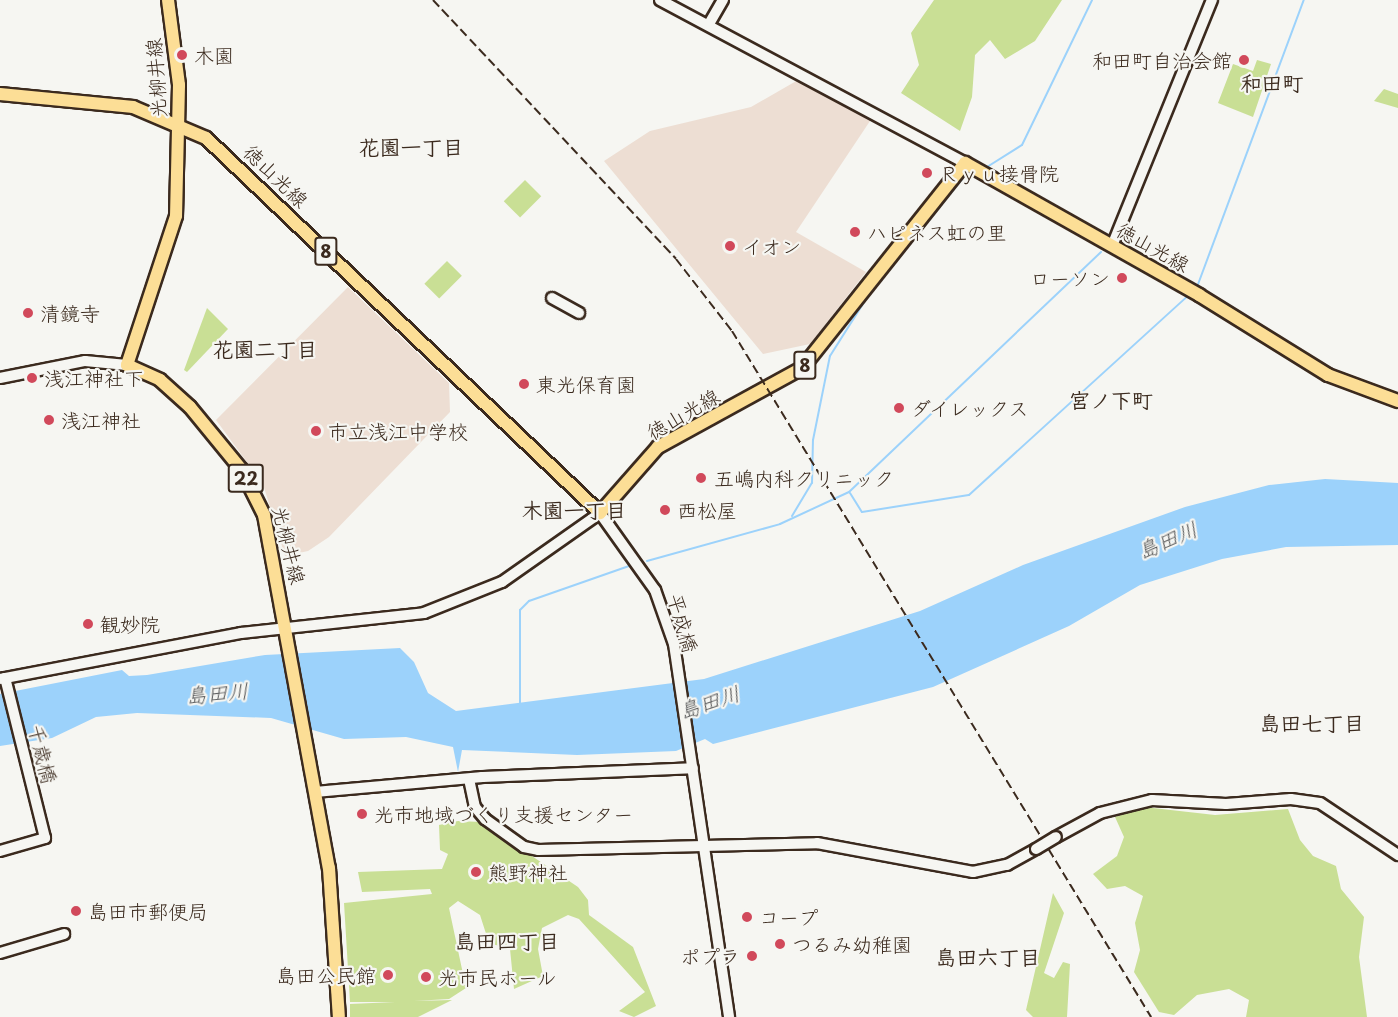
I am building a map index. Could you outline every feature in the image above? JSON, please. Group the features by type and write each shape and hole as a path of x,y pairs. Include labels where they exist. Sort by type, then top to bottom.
{"main road":[{"name":"光柳井線","path":"168,0 179,123 170,245 128,365 173,390 241,469 269,532 289,633 334,917 339,1017"},
{"name":"徳山光線","path":"0,94 133,107 179,123 222,151 600,513 658,447 802,368 964,162 1112,246 1328,375 1398,401"}],"street":[{"path":"660,0 709,24 964,162"},
{"path":"709,24 723,0"},
{"path":"1112,246 1212,0"},
{"path":"552,298 579,313"},
{"path":"0,378 85,362 128,365"},
{"path":"4,681 289,633 400,618 468,599 543,556 600,513"},
{"name":"平成橋","path":"600,513 641,568 667,618 692,764 729,1017"},
{"name":"千歳橋","path":"0,851 45,838 4,681"},
{"path":"314,786 469,779 692,764"},
{"path":"469,779 478,811 524,847 817,843 960,872 1007,865 1100,813 1142,801 1226,804 1290,799 1320,803 1398,855"},
{"path":"0,953 64,934"}],"shaded area":[{"path":"798,80 874,115 796,232 866,272 810,344 763,354 604,161 650,131 751,107"},
{"path":"348,287 449,383 450,412 329,537 308,551 285,556 263,484 216,420"}],"green space":[{"path":"934,0 1062,0 1035,41 1005,59 990,40 975,55 972,97 960,131 901,93 919,65 911,33"},
{"path":"1257,60 1271,64 1253,117 1218,103 1233,64 1253,71"},
{"path":"1384,89 1398,94 1398,108 1374,101"},
{"path":"525,180 541,196 520,217 504,201"},
{"path":"447,261 462,276 439,298 424,284"},
{"path":"207,308 228,329 187,372 184,370"},
{"path":"1144,807 1215,815 1288,809 1300,840 1313,856 1336,866 1341,889 1364,917 1359,957 1367,1017 1246,1017 1249,1000 1229,989 1197,995 1174,1015 1159,1012 1134,972 1140,950 1135,923 1143,896 1125,886 1107,889 1093,874 1117,856 1124,837 1115,817"},
{"path":"458,821 481,822 578,887 588,900 589,915 633,947 656,1006 634,1017 619,1011 645,992 579,919 568,915 542,928 538,949 543,976 514,989 510,949 489,943 480,915 458,901 449,908 466,988 449,999 414,1001 452,1000 418,1017 350,1017 350,1004 395,1002 350,1002 344,903 432,894 430,889 362,892 358,872 442,869 448,854 440,850 439,825"},
{"path":"1053,893 1064,913 1044,973 1054,978 1063,962 1070,964 1067,1017 1033,1017 1026,1010"}],"water":[{"name":"島田川","path":"1325,479 1398,483 1398,545 1286,547 1222,559 1140,585 1069,626 933,687 713,744 705,739 676,751 577,755 462,750 458,772 453,747 406,737 344,739 271,718 137,713 96,717 52,738 0,746 0,694 122,670 129,676 147,675 265,655 400,648 414,662 428,693 456,711 704,679 920,611 1023,565 1185,507 1269,485"}],"waterway":[{"path":"987,167 1022,145 1092,0"},
{"path":"1197,287 1304,0"},
{"path":"792,516 812,483 813,440 830,356 866,299 962,179"},
{"path":"647,561 780,524 849,492 1101,252"},
{"path":"850,493 862,512 969,495 1189,295"},
{"path":"520,708 520,610 529,601 629,566"}],"railway":[{"path":"433,0 676,259 732,331 1151,1017"}],"place":[{"name":"木園","path":"182,55"},
{"name":"和田町自治会館","path":"1244,60"},
{"name":"Ｒｙｕ接骨院","path":"927,173"},
{"name":"ハピネス虹の里","path":"855,232"},
{"name":"イオン","path":"730,246"},
{"name":"ローソン","path":"1122,278"},
{"name":"清鏡寺","path":"28,313"},
{"name":"浅江神社下","path":"32,378"},
{"name":"東光保育園","path":"524,384"},
{"name":"ダイレックス","path":"899,408"},
{"name":"浅江神社","path":"49,420"},
{"name":"市立浅江中学校","path":"316,431"},
{"name":"五嶋内科クリニック","path":"701,478"},
{"name":"西松屋","path":"665,510"},
{"name":"観妙院","path":"88,624"},
{"name":"光市地域づくり支援センター","path":"362,814"},
{"name":"熊野神社","path":"476,872"},
{"name":"島田市郵便局","path":"76,911"},
{"name":"コープ","path":"747,917"},
{"name":"つるみ幼稚園","path":"780,944"},
{"name":"ポプラ","path":"752,956"},
{"name":"島田公民館","path":"388,975"},
{"name":"光市民ホール","path":"426,977"}],"district":[{"name":"和田町","path":"1272,82"},
{"name":"花園一丁目","path":"411,146"},
{"name":"花園二丁目","path":"265,348"},
{"name":"宮ノ下町","path":"1111,399"},
{"name":"木園一丁目","path":"574,509"},
{"name":"島田七丁目","path":"1312,722"},
{"name":"島田四丁目","path":"507,940"},
{"name":"島田六丁目","path":"988,956"}]}
